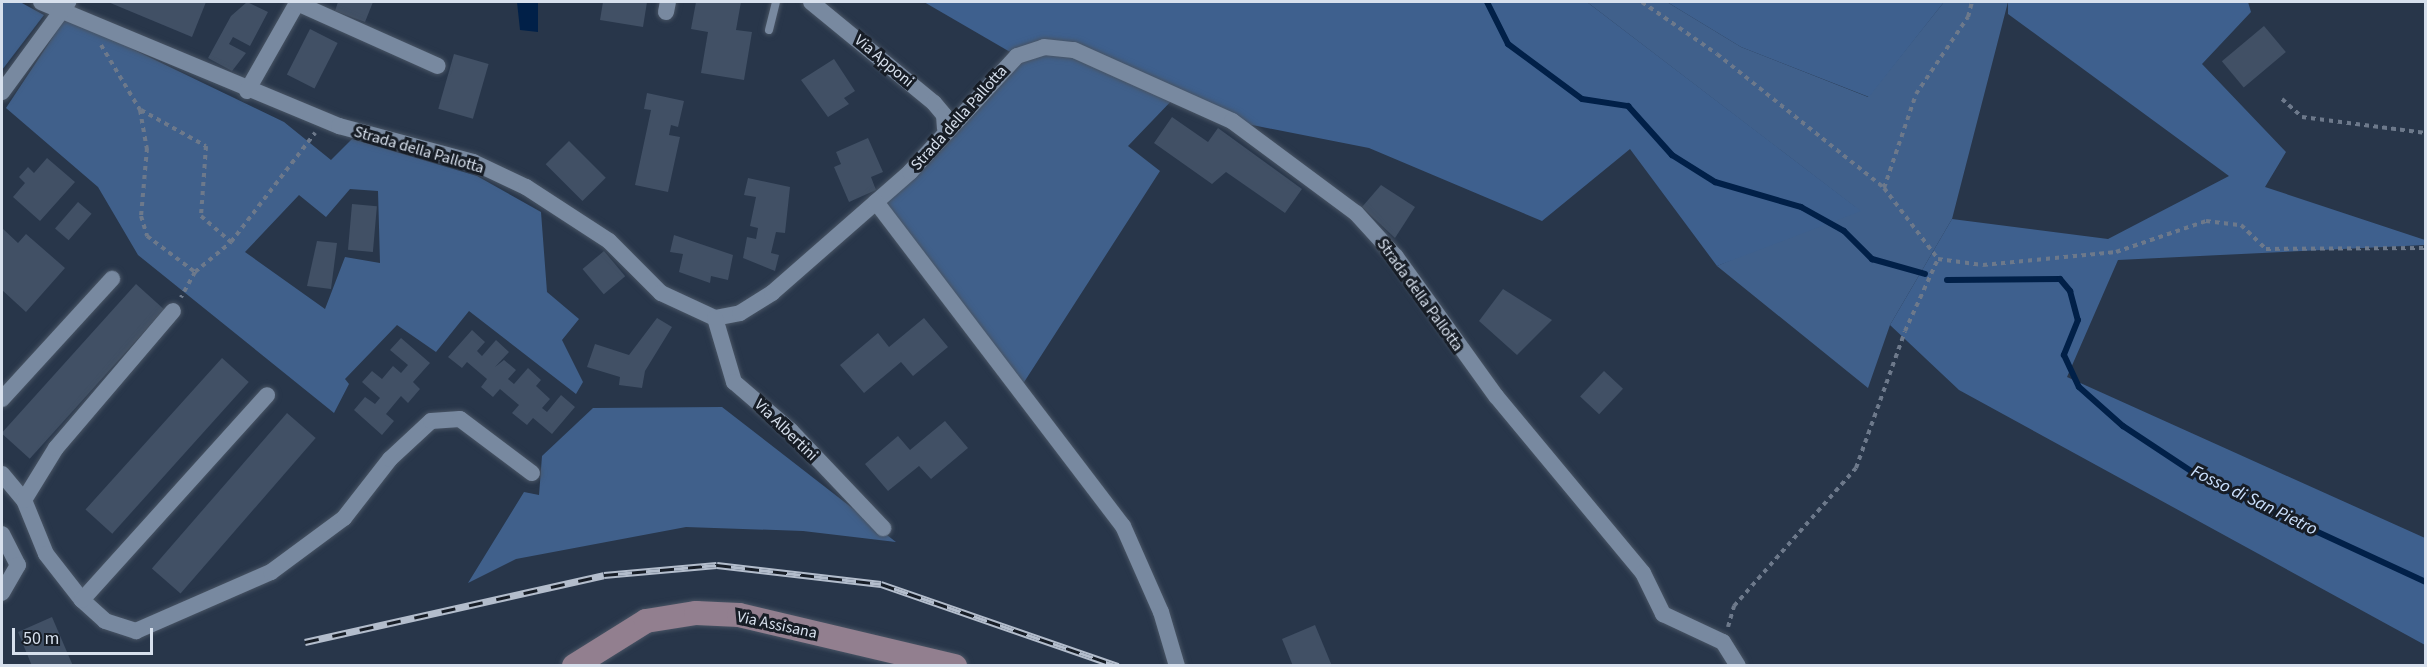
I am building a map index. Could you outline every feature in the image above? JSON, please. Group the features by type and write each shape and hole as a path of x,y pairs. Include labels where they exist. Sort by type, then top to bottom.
{"main road":[{"name":"Via Assisana","path":"574,666 646,621 696,613 740,615 955,666"}],"street":[{"name":"Strada della Pallotta","path":"41,2 63,6 81,19 247,91 325,120 473,162 526,187 609,241 661,293 715,318 740,313 772,293 876,202 1017,56 1044,48 1074,50 1232,121 1313,177 1396,257 1441,326 1643,573 1663,614 1723,642"},
{"name":"Via Apponi","path":"811,2 934,103 944,115 945,129"},
{"path":"247,91 297,3 438,66"},
{"path":"2,92 63,6"},
{"path":"876,202 1123,526 1161,612 1177,666"},
{"path":"2,399 112,279"},
{"path":"24,500 56,448 173,311"},
{"name":"Via Albertini","path":"715,318 734,382 791,431 883,528"},
{"path":"82,600 267,395"},
{"path":"2,474 24,500 46,554 82,600 105,621 136,631 271,572 344,518 390,459 431,421 460,419 532,474"},
{"path":"2,534 18,565 2,593"},
{"path":"1723,642 1738,666"}],"lane":[{"path":"769,30 776,2"}],"path":[{"path":"1642,2 1717,54 1884,188 1938,259 1983,265 2116,252 2206,222 2241,225 2266,249 2426,248"},
{"path":"1884,188 1916,94 1968,17 1972,2"},
{"path":"81,19 140,110 147,148 141,216 147,236 195,272"},
{"path":"2282,99 2302,117 2426,133"},
{"path":"140,110 206,146 201,216 231,242"},
{"path":"173,311 195,272 231,242 325,120"},
{"path":"1723,642 1734,606 1857,468 1905,331 1938,259"}],"shaded area":[{"path":"2,2 20,2 44,15 2,70"},
{"path":"517,2 538,2 538,32 520,30"},
{"path":"924,2 1587,2 1861,211 1717,266 1630,149 1542,221 1369,148 1232,121 1074,50 1017,56"},
{"path":"1587,2 1667,2 1741,47 1868,97 1944,2 2008,2 1952,219 1890,325 1868,388 1717,266 1855,207"},
{"path":"1667,2 1944,2 1869,97 1741,47"},
{"path":"2008,2 2248,2 2251,12 2202,64 2286,152 2265,187 2425,240 2425,245 2118,260 2067,377 2425,538 2425,645 1959,390 1890,325 1952,219 2108,239 2229,176 2008,14"},
{"path":"66,17 284,122 331,160 352,139 477,176 541,212 547,292 579,319 562,340 583,382 576,394 469,311 436,352 397,325 345,379 349,384 334,413 138,255 98,187 6,108","holes":["350,189 378,191 380,263 345,257 325,309 245,252 299,195 326,217"]},
{"path":"1044,47 1177,95 1128,146 1160,171 1019,390 876,202 988,81"},
{"path":"722,407 896,542 803,531 686,527 516,559 468,583 524,492 539,495 542,456 593,408"}],"building":[{"path":"108,2 206,2 192,37"},
{"path":"247,2 268,12 250,46 233,37 229,44 246,53 232,71 208,58 231,16"},
{"path":"338,2 373,2 365,22 335,11"},
{"path":"603,2 647,2 643,27 600,20"},
{"path":"696,2 741,2 736,30 752,32 744,80 701,73 708,32 691,29"},
{"path":"2264,26 2286,52 2244,87 2222,61"},
{"path":"310,29 338,43 314,89 287,74"},
{"path":"454,54 489,64 473,119 438,109"},
{"path":"834,59 855,91 844,98 849,104 828,117 801,80"},
{"path":"647,93 684,101 678,127 671,125 669,135 680,137 668,192 635,185 651,110 644,109"},
{"path":"1172,117 1208,142 1218,128 1302,189 1285,213 1226,172 1212,184 1154,143"},
{"path":"868,138 883,172 871,177 876,190 849,202 834,167 841,164 836,152"},
{"path":"569,141 606,178 582,201 546,164"},
{"path":"47,158 75,182 40,221 13,197 25,183 19,177 28,167 34,173"},
{"path":"748,178 790,187 785,233 776,232 771,253 779,255 775,271 743,258 747,237 756,239 758,228 750,226 756,197 744,195"},
{"path":"1381,185 1415,207 1395,238 1362,207"},
{"path":"78,202 92,214 69,240 55,228"},
{"path":"352,204 377,206 373,252 348,250"},
{"path":"2,228 18,243 26,234 65,268 26,312 2,290"},
{"path":"674,235 733,255 728,280 711,276 710,283 679,272 683,254 670,252"},
{"path":"317,241 337,243 331,289 307,286"},
{"path":"604,251 625,276 604,294 583,269"},
{"path":"136,284 164,309 30,459 2,433"},
{"path":"1503,289 1552,320 1517,355 1479,321"},
{"path":"657,318 672,327 645,371 642,388 619,385 620,377 587,367 595,344 629,355"},
{"path":"924,318 948,347 913,376 901,362 864,393 840,365 878,333 889,347"},
{"path":"472,330 485,342 477,351 482,356 496,340 509,352 495,367 504,360 516,370 508,379 514,384 528,368 541,380 536,386 550,399 542,408 547,412 561,395 575,407 552,434 533,418 527,425 512,413 519,405 500,389 493,397 481,387 487,379 467,362 462,368 448,357"},
{"path":"401,338 430,363 413,382 420,389 408,403 401,396 386,414 394,421 382,435 354,410 365,397 375,404 380,398 362,382 372,371 382,379 393,366 401,373 408,365 390,350"},
{"path":"222,358 249,382 112,534 85,510"},
{"path":"1604,371 1623,389 1599,414 1580,397"},
{"path":"287,413 316,438 181,593 152,568"},
{"path":"945,421 968,448 931,479 919,466 888,491 865,464 898,436 910,450"},
{"path":"52,617 73,666 32,666 18,632"},
{"path":"1315,625 1332,666 1293,666 1282,639"}],"waterway":[{"name":"Fosso di San Pietro","path":"1487,2 1508,44 1582,99 1628,106 1672,155 1715,182 1801,207 1844,231 1872,259 1925,274"},
{"name":"Fosso di San Pietro","path":"1947,280 2060,279 2070,291 2078,320 2064,355 2079,387 2123,426 2203,479 2426,582"}],"railway":[{"path":"305,642 604,575 717,565 881,584 1118,666"}]}
